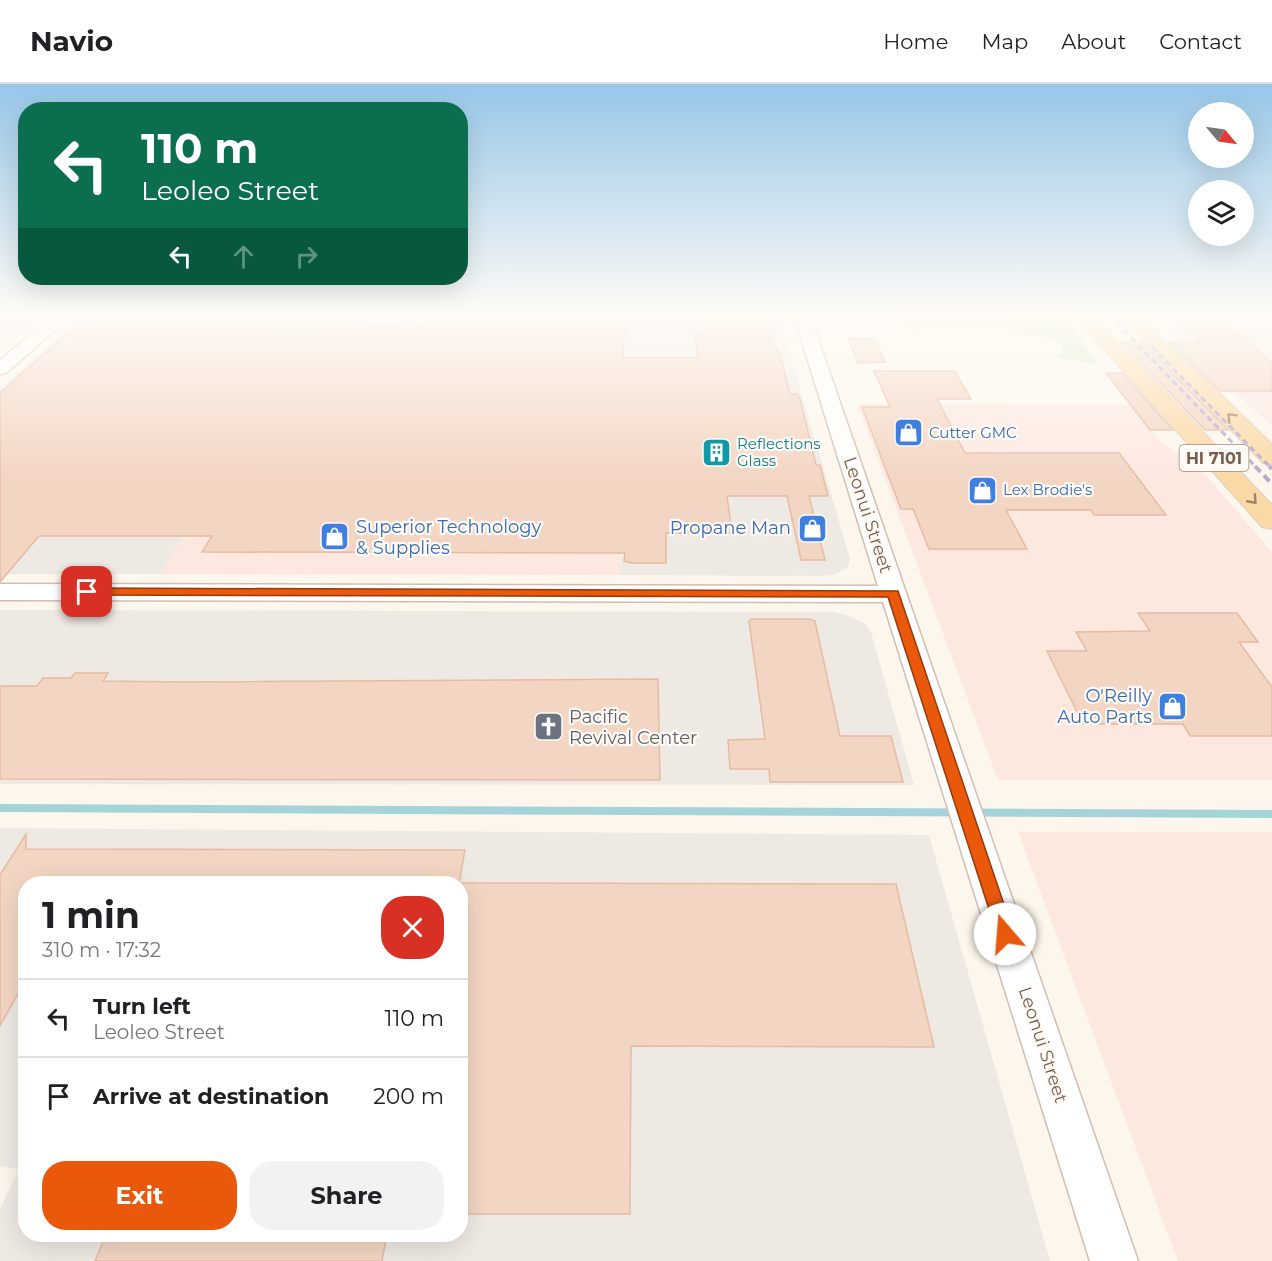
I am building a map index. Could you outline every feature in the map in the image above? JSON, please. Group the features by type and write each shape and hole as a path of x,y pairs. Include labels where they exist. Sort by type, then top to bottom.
{"main road":[{"name":"HI 7101","path":"1134,371 1272,521"},
{"path":"1158,371 1266,482"},
{"name":"HI 7101","path":"1184,371 1272,458"}],"street":[{"name":"Leonui Street","path":"820,371 1114,1261"},
{"path":"0,592 893,594"}],"shaded area":[{"path":"20,371 795,371 850,559 848,567 836,574 825,576 621,575 627,414 266,413 160,574 0,574 0,388"},
{"path":"1213,371 1272,371 1272,427"},
{"path":"857,404 1131,405 1161,441 1203,472 1272,552 1272,780 998,780"},
{"path":"265,413 627,413 621,575 160,574"},
{"path":"0,610 833,612 866,624 871,632 914,785 0,784"},
{"path":"0,828 929,835 1050,1261 0,1261 0,1209 18,1171 18,1242 468,1242 468,876 18,876 18,1169 0,1166"},
{"path":"1018,832 1272,832 1272,1261 1178,1261"}],"building":[{"path":"25,371 784,371 790,394 797,394 800,398 816,465 820,465 828,496 809,496 825,560 801,560 787,496 727,496 732,533 666,533 666,563 631,563 624,561 625,553 202,552 212,536 39,536 0,582 0,393"},
{"path":"874,371 955,371 971,399 937,399 965,453 1119,453 1166,515 1094,515 1091,510 1006,510 1027,549 929,549 913,509 901,509 862,407 890,407"},
{"path":"1149,371 1170,371 1228,430 1205,430"},
{"path":"1200,371 1272,371 1272,391 1220,391"},
{"path":"1106,373 1122,373 1173,430 1150,430"},
{"name":"O'Reilly Auto Parts","path":"1138,613 1237,613 1258,642 1239,642 1272,687 1272,736 1190,736 1183,724 1083,724 1047,651 1087,651 1076,632 1150,631"},
{"path":"751,619 809,619 815,621 840,736 891,736 903,782 770,782 769,769 730,769 728,740 765,739 749,621"},
{"path":"75,673 108,673 103,681 185,682 658,679 660,780 0,779 0,686 37,686 43,678 71,678"},
{"path":"26,834 26,849 465,850 460,876 18,876 18,993 0,1026 0,875"},
{"path":"468,883 896,884 934,1047 631,1046 630,1214 468,1214"},
{"path":"103,1242 386,1242 382,1261 95,1261"}],"waterway":[{"path":"0,808 1272,814"}],"railway":[{"path":"1163,371 1256,467"},
{"path":"1176,371 1270,467"},
{"path":"1255,466 1272,484"}],"place":[{"name":"Cutter GMC","path":"908,433"},
{"name":"Reflections Glass","path":"716,453"},
{"name":"Lex Brodie's","path":"982,490"},
{"name":"Propane Man","path":"812,528"},
{"name":"Superior Technology & Supplies","path":"335,537"},
{"name":"O'Reilly Auto Parts","path":"1173,706"},
{"name":"Pacific Revival Center","path":"548,727"}],"route":[{"path":"87,592 893,594 1005,934"}]}
